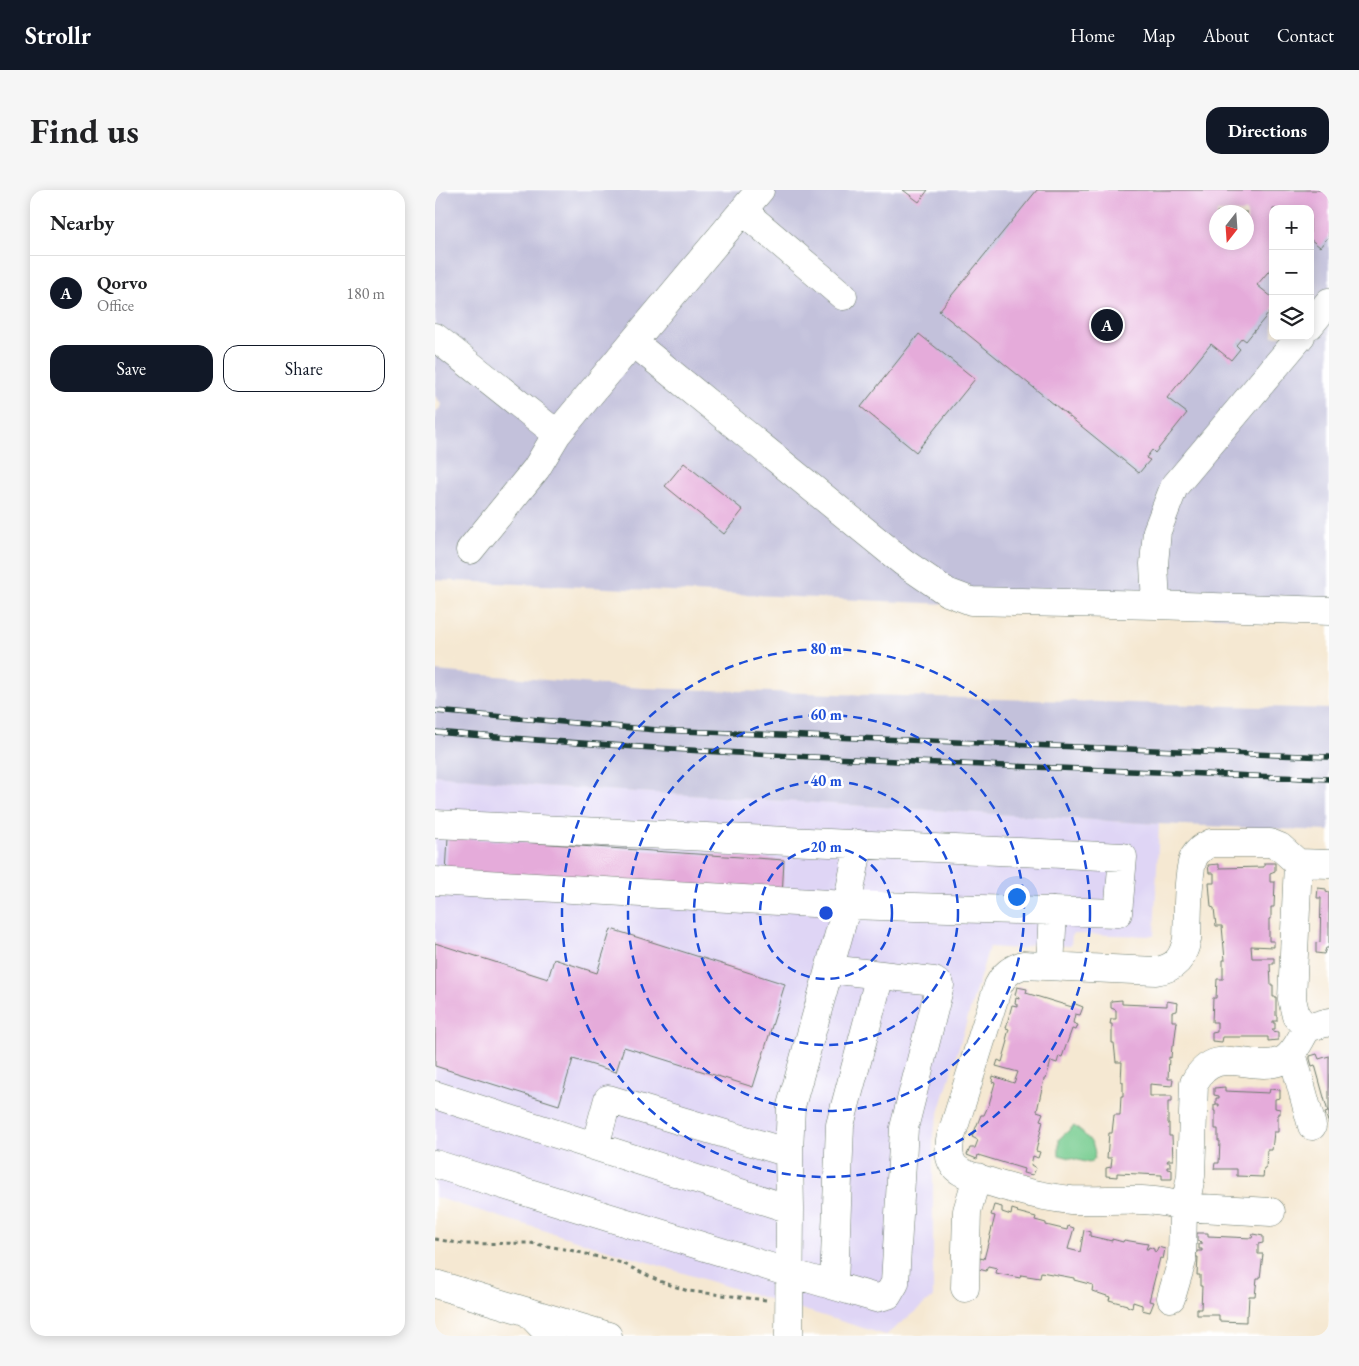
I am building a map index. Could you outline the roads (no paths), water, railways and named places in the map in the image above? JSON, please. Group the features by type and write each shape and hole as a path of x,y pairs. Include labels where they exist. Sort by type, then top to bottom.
{"main road":[{"path":"470,550 535,469 557,434 760,190"},
{"path":"743,211 843,296"},
{"path":"1314,320 1329,302"},
{"path":"435,337 557,434"},
{"path":"1156,606 1154,564 1157,531 1174,487 1298,340"},
{"path":"633,342 903,562 947,592 971,600 1329,610"},
{"path":"435,824 1123,857 1118,913 847,905 435,880"},
{"path":"1271,1212 1183,1207 1161,1201 1071,1200 1047,1197 963,1173 955,1167 950,1159 950,1140 998,986 1008,971 1023,966 1050,966 1156,971 1166,969 1174,964 1185,949 1187,939 1191,866 1197,852 1211,843 1270,843 1280,847 1297,863 1329,864"},
{"path":"789,1336 789,1153 791,1106 847,905 859,844"},
{"path":"1171,1298 1182,1261 1183,1207 1191,1176 1194,1083 1199,1073 1209,1065 1222,1061 1269,1063 1282,1061 1318,1025 1296,1016 1291,999 1297,863"},
{"path":"1050,966 1053,911"},
{"path":"435,1164 876,1298 888,1295 895,1283 904,1128 940,985 934,981 829,969"},
{"path":"834,1285 840,1125 880,975"},
{"path":"1292,1053 1312,1126"},
{"path":"435,1095 790,1209"},
{"path":"595,1146 608,1099 789,1153"},
{"path":"965,1288 967,1212 977,1177"},
{"path":"435,1284 608,1336"},
{"path":"528,1312 551,1336"}],"railway":[{"path":"435,711 657,730 1329,757"},
{"path":"435,732 770,755 1329,779"}],"place":[{"name":"Qorvo","path":"1107,325"}]}
